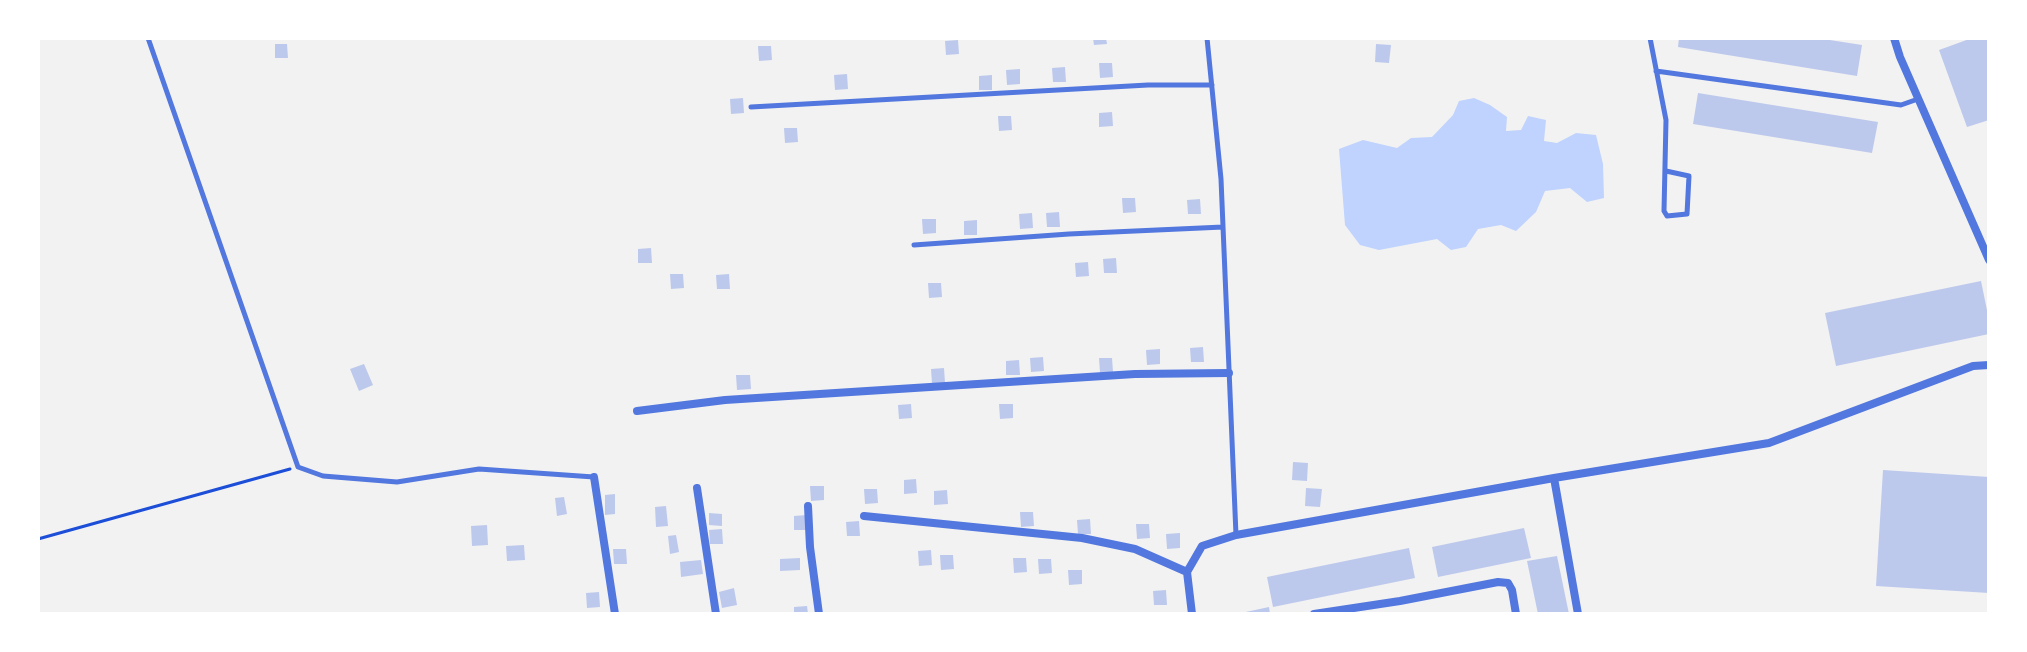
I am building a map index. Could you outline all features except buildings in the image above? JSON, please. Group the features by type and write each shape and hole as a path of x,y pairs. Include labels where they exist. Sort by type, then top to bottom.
{"street":[{"path":"1894,38 1989,260"},
{"path":"1192,614 1187,572 1202,546 1236,535 1769,443 1973,366 1989,365"},
{"path":"637,411 787,396 1135,374 1229,373"},
{"path":"594,477 615,614"},
{"path":"1554,478 1578,614"},
{"path":"697,488 716,614"},
{"path":"808,506 819,614"},
{"path":"864,516 1082,538 1135,549 1187,572"},
{"path":"1314,614 1498,582 1508,583 1512,590 1516,614"},
{"path":"1400,601 1402,614"}],"lane":[{"path":"148,38 298,467 323,476 397,482 479,469 594,477"},
{"path":"1207,38 1221,179 1236,535"},
{"path":"1650,38 1666,120 1665,214 1687,214 1689,176 1666,171"},
{"path":"1656,71 1901,105 1918,99"},
{"path":"751,107 1148,85 1212,85"},
{"path":"914,245 1223,227"}],"path":[{"path":"38,539 298,467"}],"water":[{"path":"1474,98 1507,117 1506,131 1521,130 1528,116 1546,120 1544,141 1557,143 1576,133 1596,135 1603,164 1604,198 1587,202 1570,188 1545,191 1536,212 1516,231 1501,225 1478,229 1466,247 1451,250 1437,239 1379,250 1360,245 1345,225 1339,149 1363,140 1397,148 1411,138 1432,137 1453,115 1459,101"}]}
